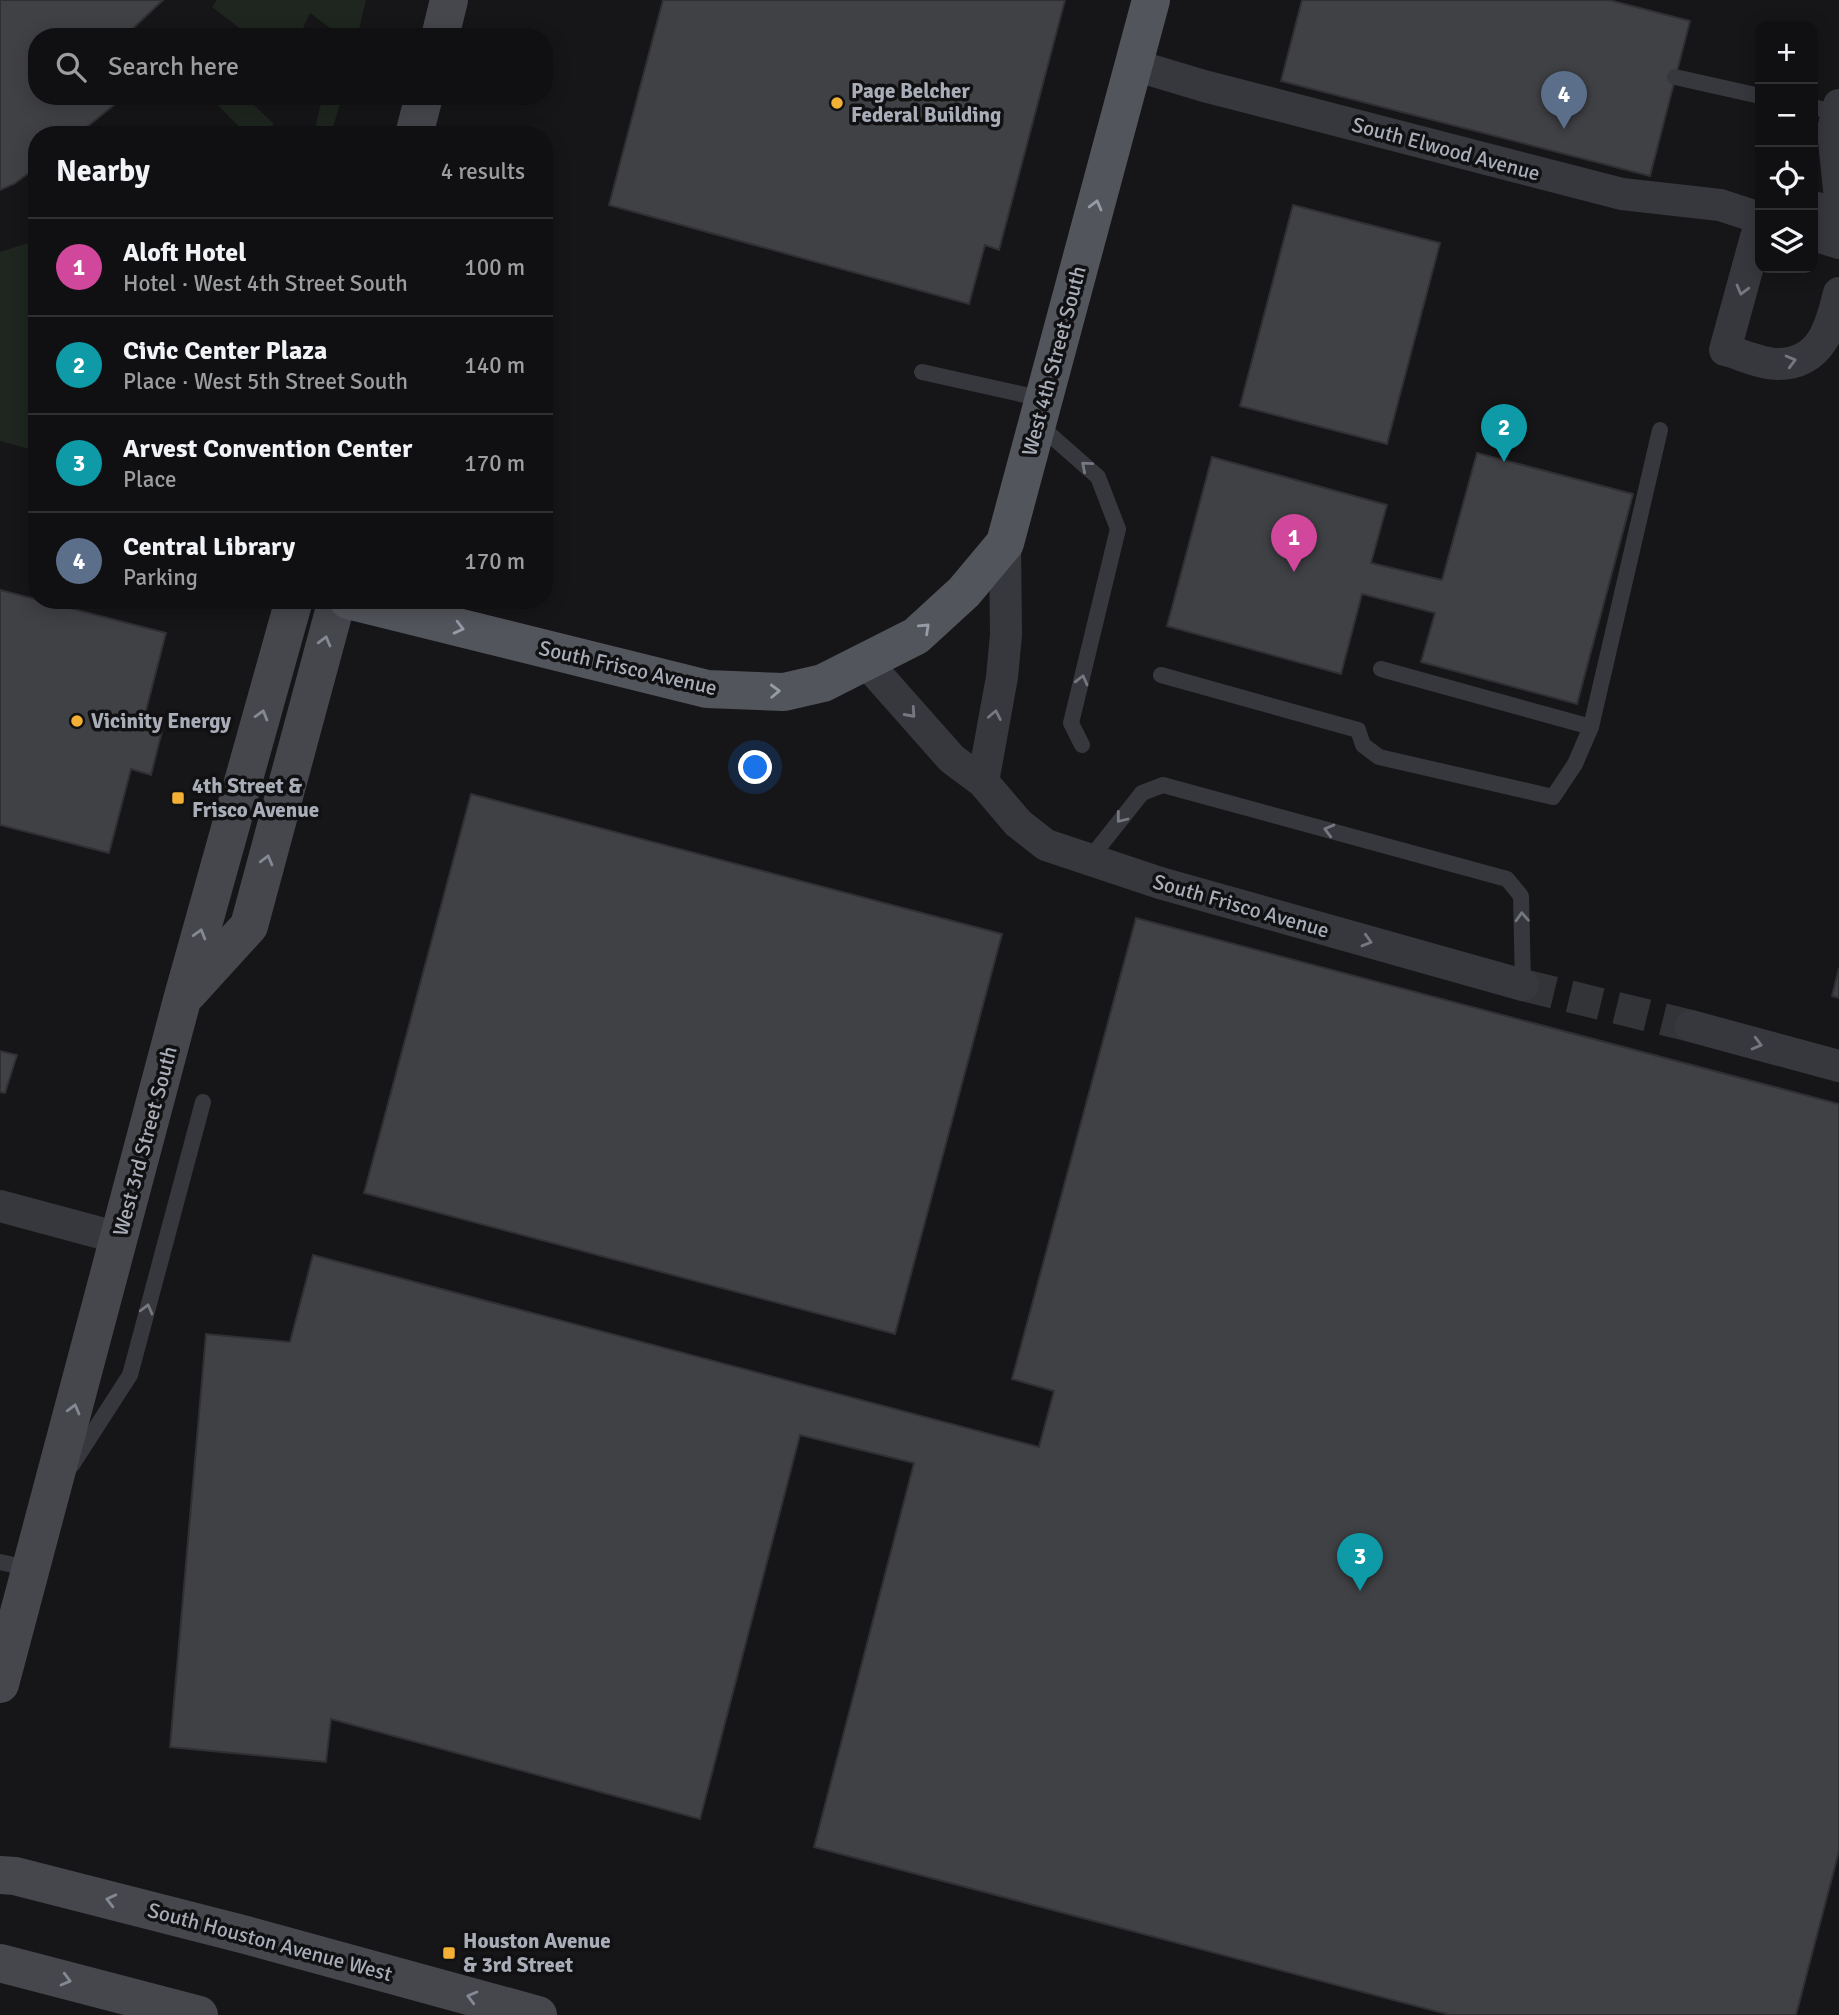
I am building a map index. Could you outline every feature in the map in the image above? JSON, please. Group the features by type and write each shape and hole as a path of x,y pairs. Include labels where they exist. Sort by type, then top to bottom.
{"main road":[{"path":"442,28 449,0"},
{"name":"West 4th Street South","path":"866,662 916,636 964,592 1005,543 1151,0"},
{"path":"416,126 422,105"},
{"name":"West 3rd Street South","path":"0,1684 16,1565 50,1498 182,1000 291,609"},
{"path":"182,1000 249,926 335,609"},
{"name":"South Frisco Avenue","path":"384,609 707,689 784,692 824,682 866,662"},
{"name":"South Houston Avenue West","path":"0,1875 16,1876 246,1934 538,2015"},
{"path":"0,1963 199,2015"}],"street":[{"name":"South Elwood Avenue","path":"1134,65 1204,86 1622,194 1720,205 1755,216"},
{"path":"1817,147 1831,114"},
{"path":"1831,114 1839,190"},
{"path":"1818,208 1839,220"},
{"path":"1818,237 1839,243"},
{"path":"1755,241 1725,350 1776,365 1809,355 1825,338 1832,324 1839,293"},
{"path":"983,782 1004,656 1005,543"},
{"name":"South Frisco Avenue","path":"866,662 952,759 983,782 1018,823 1046,845 1160,883 1523,985"},
{"path":"1691,1026 1839,1066"},
{"path":"0,1206 119,1238"}],"lane":[{"path":"1675,77 1755,95"},
{"path":"922,372 1040,411 1098,477 1118,529 1072,723 1082,744"},
{"path":"1161,675 1358,730 1363,745 1379,757 1553,797 1575,764 1591,727 1660,430"},
{"path":"1381,670 1591,727"},
{"path":"1088,861 1142,793 1163,785 1507,878 1521,896 1523,985"},
{"path":"50,1498 130,1375 203,1102"}],"shaded area":[{"path":"217,0 366,0 359,28 330,28 310,13 303,28 239,28 212,7"},
{"path":"218,105 254,105 274,124 272,126 238,126"},
{"path":"321,105 339,105 334,126 315,126"},
{"path":"28,243 28,449 0,441 0,252"}],"building":[{"path":"0,0 163,0 133,28 28,28 28,105 114,105 88,126 28,126 28,174 0,190"},
{"name":"Page Belcher Federal Building","path":"663,0 1065,0 999,250 985,245 969,304 609,205"},
{"path":"1302,0 1609,0 1690,21 1650,176 1281,81"},
{"path":"1293,205 1440,243 1387,444 1240,406"},
{"path":"1477,453 1633,494 1577,704 1421,662 1435,613 1362,594 1341,674 1167,626 1212,457 1387,505 1371,563 1442,580"},
{"name":"Vicinity Energy","path":"0,590 28,597 28,609 73,609 166,633 144,718 164,723 151,775 131,769 109,853 0,825"},
{"path":"471,794 1002,934 895,1334 364,1193"},
{"path":"1136,918 1839,1104 1839,1851 1796,2015 1450,2015 814,1847 914,1463 800,1435 700,1819 331,1719 326,1762 170,1747 206,1334 290,1342 313,1255 1039,1447 1054,1391 1012,1379"},
{"path":"1839,968 1839,998 1832,996"},
{"path":"0,1051 17,1055 5,1093 0,1092"}],"tunnel":[{"path":"1523,985 1691,1026"}],"place":[{"name":"Page Belcher Federal Building","path":"837,103"},
{"name":"Central Library","path":"1564,129"},
{"name":"Civic Center Plaza","path":"1504,462"},
{"name":"Aloft Hotel","path":"1294,572"},
{"name":"Vicinity Energy","path":"77,721"},
{"name":"4th Street & Frisco Avenue","path":"178,798"},
{"name":"Arvest Convention Center","path":"1360,1591"},
{"name":"Houston Avenue & 3rd Street","path":"449,1953"}]}
